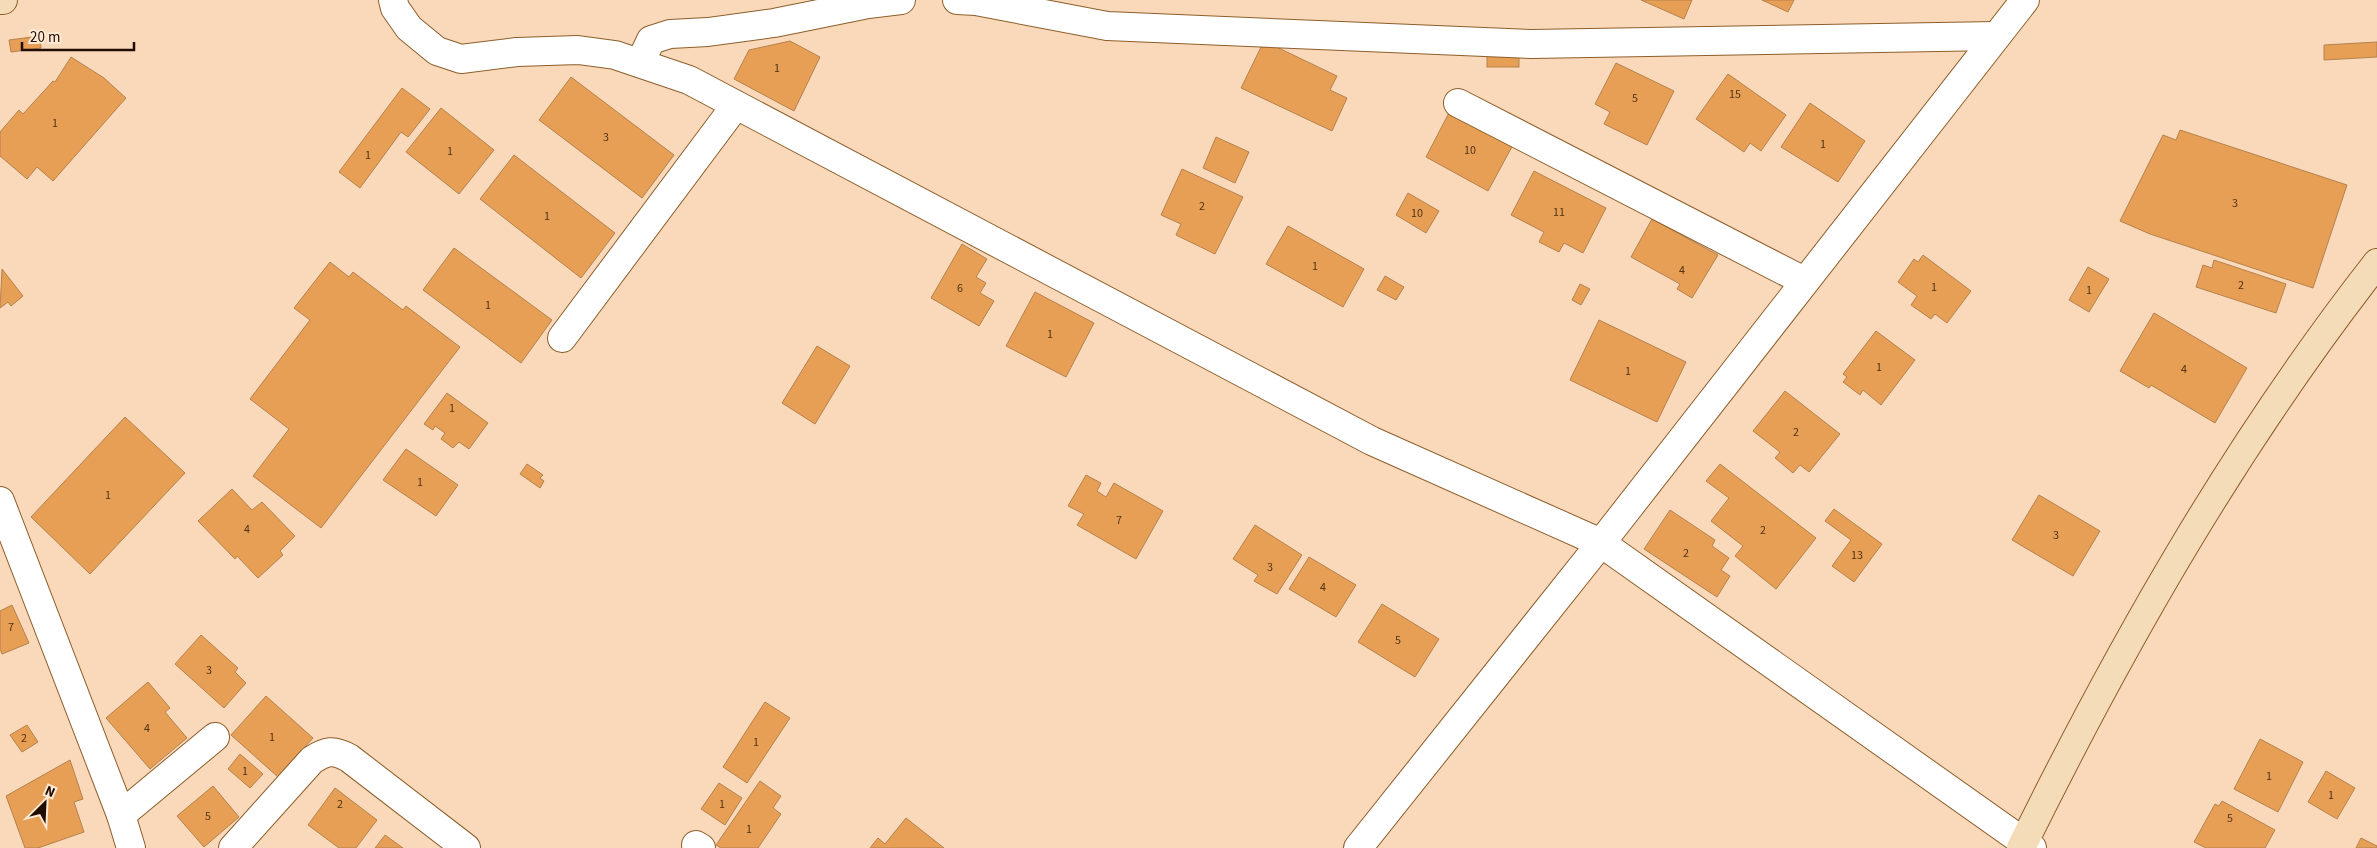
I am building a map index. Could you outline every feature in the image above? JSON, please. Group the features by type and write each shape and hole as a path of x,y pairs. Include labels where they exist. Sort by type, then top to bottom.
{"street":[{"path":"393,0 395,8 409,28 437,51 461,59 517,52 578,50 615,55 689,80 1372,441 1601,543 2026,846 2115,667 2211,502 2303,360 2377,263"},
{"path":"640,63 651,40 670,34 708,32 774,23 868,4 901,0"},
{"path":"957,0 986,3 1107,26 1531,44 1996,36"},
{"path":"1358,848 1601,543 2025,0"},
{"path":"1458,103 1804,281"},
{"path":"562,338 736,105"},
{"path":"0,502 121,815 123,846"},
{"path":"121,815 215,737"},
{"path":"233,848 312,760 322,754 337,751 349,758 466,848"}],"building":[{"path":"1641,0 1692,0 1684,19"},
{"path":"1762,0 1794,0 1788,12"},
{"path":"40,36 41,48 11,52 9,40"},
{"path":"790,41 820,57 794,111 734,79 749,50"},
{"path":"1264,41 1337,76 1330,90 1347,98 1332,131 1241,88"},
{"path":"2377,42 2377,57 2324,60 2324,45"},
{"path":"1487,56 1519,56 1519,67 1487,67"},
{"path":"71,57 104,78 126,98 53,181 37,167 27,179 0,156 0,132 19,110 23,114 53,81 55,82"},
{"path":"1616,63 1674,91 1647,145 1604,124 1610,112 1595,104"},
{"path":"1728,74 1786,115 1761,151 1750,143 1744,152 1696,119"},
{"path":"571,77 674,155 642,198 539,120"},
{"path":"402,88 430,109 408,137 401,132 360,188 339,172"},
{"path":"1810,103 1865,141 1838,182 1781,147"},
{"path":"441,108 494,150 459,194 406,152"},
{"path":"1451,109 1514,143 1488,191 1426,157"},
{"path":"2180,130 2347,185 2313,288 2150,234 2120,221 2163,135 2176,140"},
{"path":"1216,137 1249,152 1235,183 1203,168"},
{"path":"514,155 615,233 581,278 480,199"},
{"path":"1182,169 1243,197 1215,254 1176,235 1181,224 1161,215"},
{"path":"1534,171 1606,208 1583,253 1564,243 1559,252 1539,242 1544,232 1511,215"},
{"path":"1408,193 1439,211 1426,233 1396,215"},
{"path":"1652,219 1718,255 1692,298 1677,289 1680,284 1631,257"},
{"path":"1288,226 1364,269 1343,307 1266,264"},
{"path":"962,244 987,259 976,277 986,283 980,293 994,301 979,326 931,298"},
{"path":"454,248 552,320 521,363 423,290"},
{"path":"1923,255 1971,291 1947,323 1935,314 1931,319 1911,305 1917,296 1898,282 1914,259 1918,262"},
{"path":"2214,260 2286,284 2276,313 2196,287 2203,265 2212,268"},
{"path":"330,262 349,277 353,272 403,310 406,306 460,347 321,528 253,476 289,429 250,399 310,320 294,308"},
{"path":"2088,267 2109,279 2089,312 2069,300"},
{"path":"2,269 23,296 11,306 8,302 0,308"},
{"path":"1385,276 1404,287 1396,300 1377,290"},
{"path":"1580,284 1590,289 1581,305 1572,300"},
{"path":"1035,292 1094,323 1066,377 1006,346"},
{"path":"2154,313 2247,368 2215,423 2151,385 2149,388 2120,371"},
{"path":"1599,320 1686,362 1657,422 1570,380"},
{"path":"1876,331 1915,360 1881,405 1863,390 1860,395 1843,382 1847,377 1843,374"},
{"path":"817,346 850,366 815,424 782,403"},
{"path":"1785,391 1840,434 1809,472 1800,465 1793,473 1775,458 1780,452 1753,431"},
{"path":"447,393 488,423 469,449 459,442 453,448 441,439 445,433 435,426 433,430 424,424"},
{"path":"125,417 185,473 90,574 31,517"},
{"path":"406,449 458,485 436,516 383,480"},
{"path":"527,464 543,475 540,478 544,481 540,488 520,474"},
{"path":"1720,464 1816,538 1776,589 1735,556 1743,546 1711,521 1729,498 1706,481"},
{"path":"1086,475 1101,483 1097,491 1106,497 1114,483 1163,511 1136,559 1077,525 1084,514 1068,506"},
{"path":"232,489 252,510 262,502 295,536 280,551 283,555 258,578 237,556 235,559 198,521"},
{"path":"2039,495 2100,531 2073,576 2012,540"},
{"path":"1834,509 1882,544 1854,582 1832,566 1851,540 1825,521"},
{"path":"1670,510 1715,540 1712,546 1729,558 1721,570 1730,576 1717,597 1644,549"},
{"path":"1255,525 1302,555 1277,594 1254,581 1258,575 1233,559"},
{"path":"1309,557 1356,585 1336,617 1289,589"},
{"path":"1382,604 1439,639 1415,677 1358,642"},
{"path":"12,605 29,643 2,654 0,649 0,611"},
{"path":"201,635 238,668 235,672 246,683 224,708 175,664"},
{"path":"148,682 170,708 165,712 187,738 150,769 106,718"},
{"path":"266,696 313,738 278,777 231,735"},
{"path":"765,702 790,718 747,783 723,767"},
{"path":"27,725 38,742 22,752 10,735"},
{"path":"2260,739 2303,762 2278,812 2234,789"},
{"path":"240,754 263,774 250,788 228,769"},
{"path":"70,760 83,799 74,802 84,832 38,848 25,848 6,796"},
{"path":"2326,771 2355,788 2337,819 2308,802"},
{"path":"760,781 781,796 773,808 781,814 758,848 721,848 716,845"},
{"path":"719,783 742,798 725,825 701,809"},
{"path":"213,786 239,817 204,847 177,816"},
{"path":"335,788 377,820 356,848 339,848 308,825"},
{"path":"2222,801 2275,830 2265,848 2206,848 2194,842 2215,804 2219,806"},
{"path":"906,818 944,848 870,848 878,838 885,844"},
{"path":"385,835 403,848 375,848"},
{"path":"2361,838 2377,846 2377,848 2356,848"}]}
